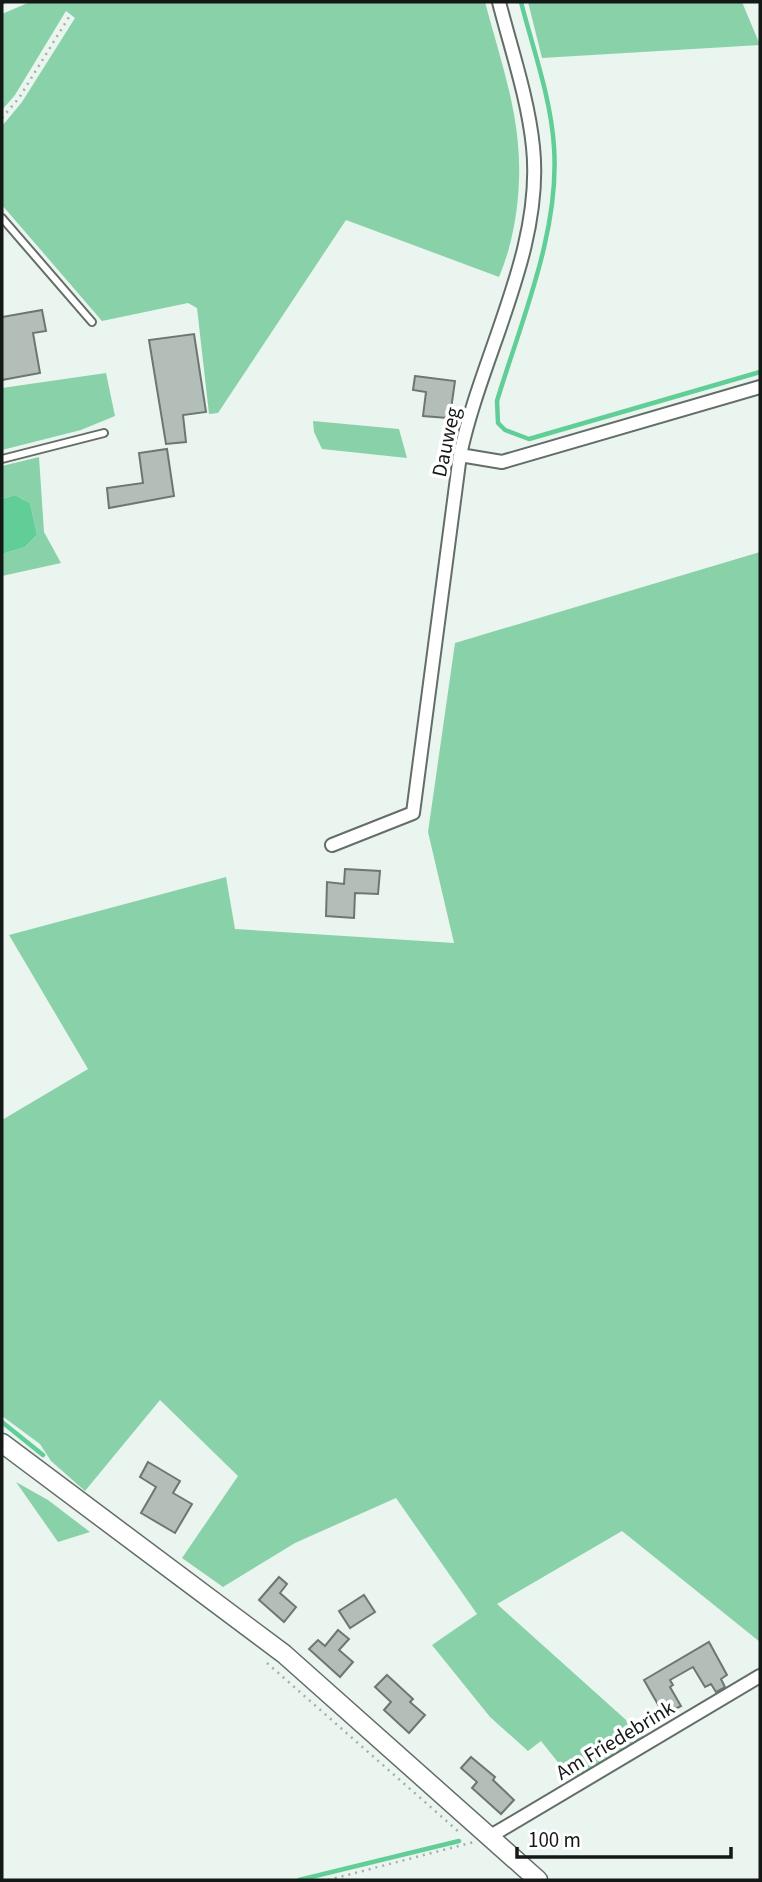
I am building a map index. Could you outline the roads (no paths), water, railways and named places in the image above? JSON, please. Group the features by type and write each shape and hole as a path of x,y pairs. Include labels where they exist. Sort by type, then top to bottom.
{"street":[{"name":"Dauweg","path":"332,845 413,813 460,455 468,420 518,272 532,200 533,147 499,2"},
{"path":"460,455 502,462 760,387"},
{"path":"2,1443 284,1654 481,1840 538,1880"},
{"name":"Am Friedebrink","path":"481,1840 760,1676"}],"lane":[{"path":"2,218 92,322"},
{"path":"2,459 104,433"}],"waterway":[{"path":"521,2 549,110 554,147 554,179 551,211 537,276 497,401 498,423 505,430 529,439 760,372"},
{"path":"2,1422 43,1455"},
{"path":"299,1880 459,1841"}]}
